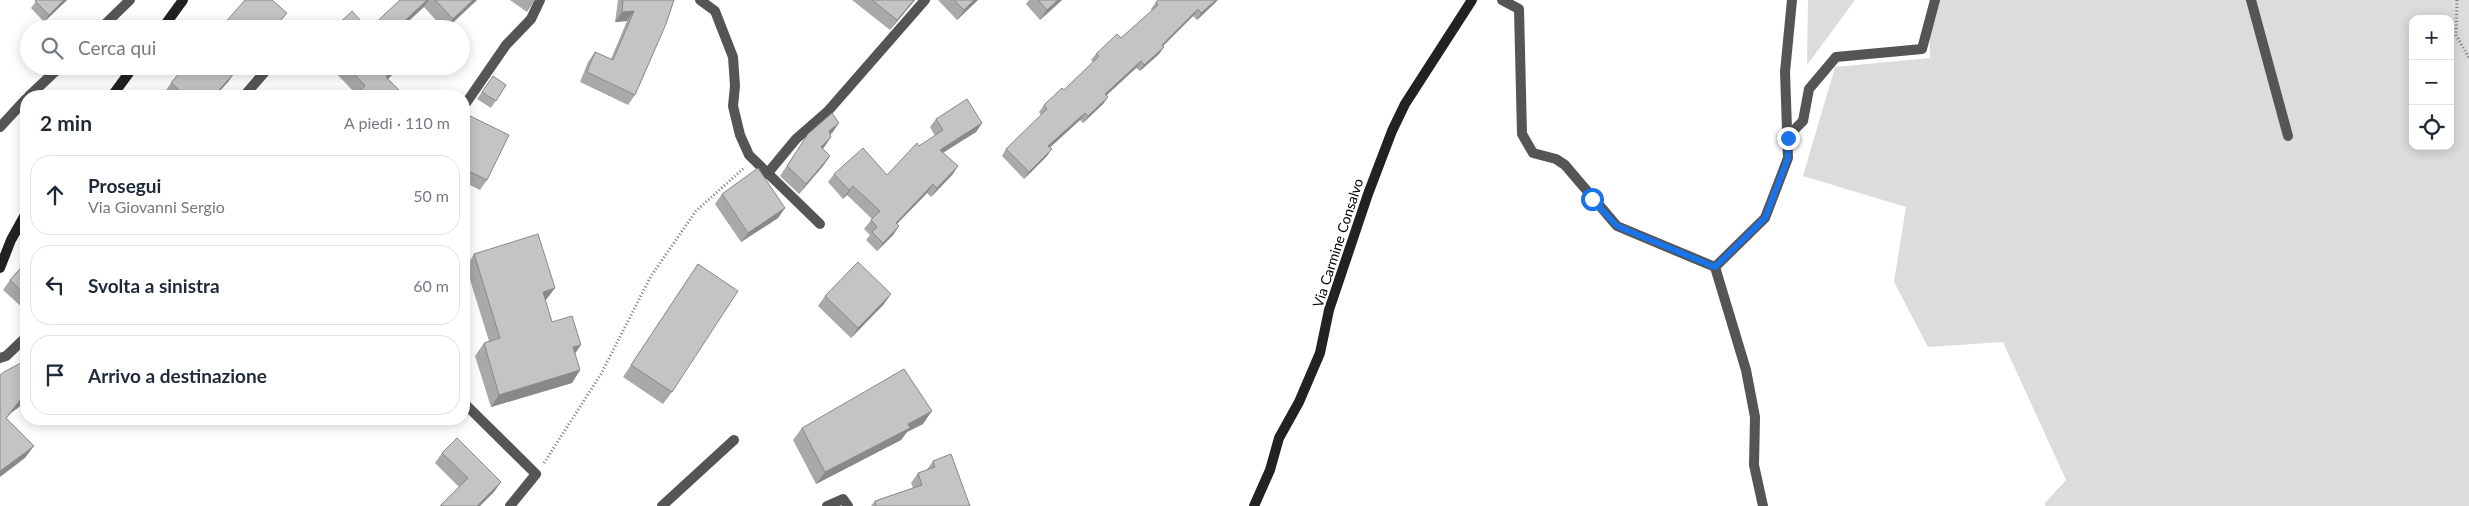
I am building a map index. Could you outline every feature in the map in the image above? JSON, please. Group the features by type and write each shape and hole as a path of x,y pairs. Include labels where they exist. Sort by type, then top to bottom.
{"street":[{"path":"109,20 130,0"},
{"path":"169,20 184,0"},
{"path":"470,97 506,46 531,19 540,0"},
{"path":"700,0 715,11 732,57 735,86 733,106 740,135 754,160 820,224"},
{"path":"767,174 796,139 828,111 925,0"},
{"name":"Via Carmine Consalvo","path":"1254,506 1270,470 1280,438 1299,402 1320,352 1329,310 1368,194 1392,131 1405,104 1472,0"},
{"path":"1502,0 1519,9 1522,134 1533,153 1556,159 1565,165 1617,226 1715,267"},
{"path":"1715,267 1765,218 1788,158 1785,72 1792,0"},
{"path":"1788,138 1803,121 1809,89 1836,57 1922,49 1935,0"},
{"path":"2251,0 2288,136"},
{"path":"35,90 51,75"},
{"path":"116,90 127,75"},
{"path":"249,90 262,75"},
{"path":"0,127 20,105"},
{"path":"0,268 11,240 20,224"},
{"path":"1715,267 1748,380 1755,417 1754,465 1762,506"},
{"path":"0,358 6,356 20,343"},
{"path":"470,409 536,474 510,506"},
{"path":"662,506 734,440"},
{"path":"827,506 843,499 848,506"}],"path":[{"path":"2457,0 2456,35 2469,58"},
{"path":"536,474 601,374 651,276 696,211 754,160"}],"shaded area":[{"path":"1808,0 1855,0 1807,65"},
{"path":"1930,0 2469,0 2469,506 2046,506 2044,504 2066,480 2003,342 1928,347 1894,282 1906,207 1803,176 1835,67 1930,58"}],"building":[{"path":"64,0 49,15 35,1"},
{"path":"245,0 272,0 287,13 281,20 227,20"},
{"path":"400,0 427,0 406,20 379,20"},
{"path":"435,0 473,0 453,19"},
{"path":"623,0 674,0 666,24 635,95 587,72 595,52 613,60 634,11 622,12"},
{"path":"872,0 914,0 897,20"},
{"path":"954,0 974,0 964,10"},
{"path":"1038,0 1058,0 1047,10"},
{"path":"1158,0 1216,0 1201,13 1198,9 1162,45 1164,47 1144,65 1141,61 1105,94 1108,97 1088,116 1085,113 1048,146 1052,149 1029,172 1006,149 1047,109 1044,105 1062,88 1064,90 1099,56 1096,54 1117,34 1121,38 1158,5 1156,2"},
{"path":"352,11 360,20 342,20"},
{"path":"178,75 232,75 219,90 179,90 171,83"},
{"path":"355,75 388,75 386,77 399,90 361,90 365,86"},
{"path":"493,76 506,85 496,101 482,92"},
{"path":"967,99 982,123 940,150 958,166 937,188 933,184 896,223 899,226 883,243 872,232 877,227 871,220 880,211 853,186 849,190 834,174 863,148 887,175 917,143 919,146 943,130 936,119"},
{"path":"832,113 839,123 829,131 831,137 821,147 830,156 806,184 787,166 808,134"},
{"path":"470,116 509,135 487,180 470,172"},
{"path":"758,168 785,208 748,233 722,194"},
{"path":"538,234 555,288 543,292 552,322 572,316 581,345 573,347 580,370 499,395 484,343 500,338 474,254"},
{"path":"858,262 891,294 858,328 825,296"},
{"path":"698,264 738,291 672,392 631,365"},
{"path":"20,269 20,289 10,280"},
{"path":"20,363 20,400 6,418 34,446 0,471 0,375"},
{"path":"904,369 932,411 908,424 910,428 825,472 802,428"},
{"path":"457,438 501,482 477,506 440,506 468,478 442,453"},
{"path":"951,454 970,506 876,506 875,501 922,485 918,473 935,467 933,461"}],"route":[{"path":"1592,199 1617,226 1655,244 1715,267 1765,218 1788,158 1788,138"}]}
